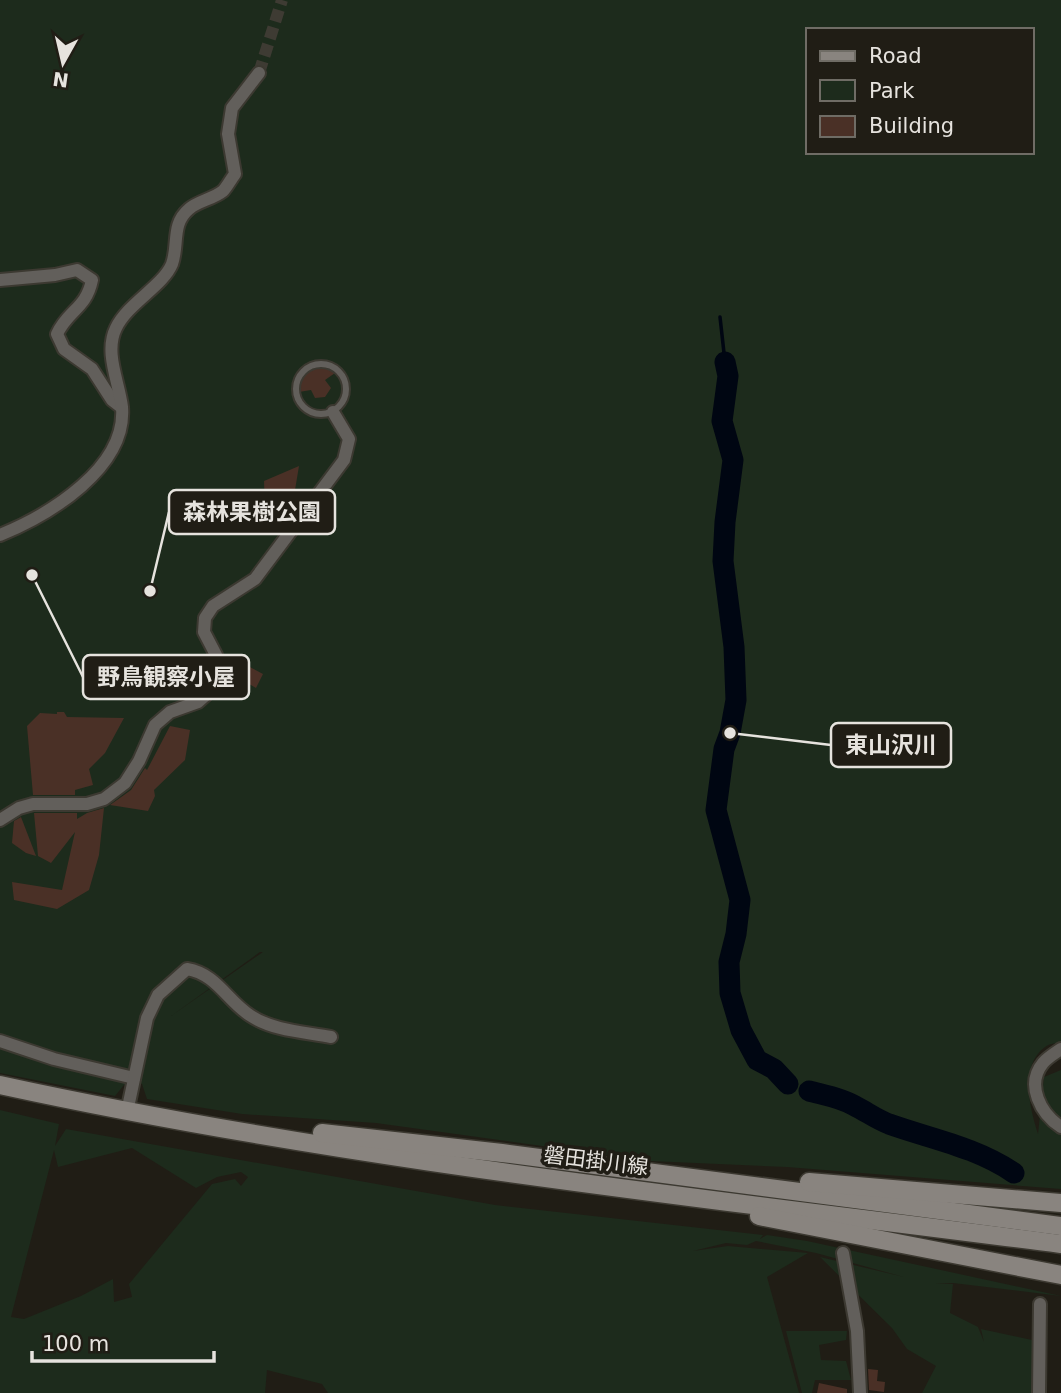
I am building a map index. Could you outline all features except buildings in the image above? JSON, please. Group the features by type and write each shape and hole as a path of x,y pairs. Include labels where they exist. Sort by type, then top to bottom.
{"main road":[{"name":"磐田掛川線","path":"0,1084 127,1112 498,1172 1061,1244"},
{"name":"磐田掛川線","path":"127,1112 212,1119 502,1153 1061,1226"},
{"path":"498,1172 569,1188 758,1216 1061,1275"},
{"path":"652,1173 739,1177 1061,1203"}],"street":[{"path":"0,535 27,524 49,510 105,463 120,427 122,408 112,357 114,331 123,314 172,264 176,229 189,209 223,191 234,174 228,134 232,108 259,73"},
{"path":"0,280 55,275 76,270 92,280 81,307 63,321 57,334 64,349 92,369 112,400 122,408"},
{"path":"0,820 19,808 33,804 78,805 104,799 125,783 139,761 155,725 170,712 198,702 207,694 213,678 216,655 204,632 205,618 213,606 255,579 344,460 349,439 333,412"},
{"path":"127,1112 147,1018 158,995 187,969 201,971 214,980 230,1000 251,1017 268,1024 331,1037"},
{"path":"0,1041 54,1059 134,1078"},
{"path":"1061,1049 1042,1063 1035,1081 1040,1107 1049,1119 1061,1127"},
{"path":"843,1253 857,1331 860,1393"},
{"path":"1039,1393 1040,1304"}],"lane":[{"path":"329,365 344,377 346,397 333,412 314,413 305,409 299,401 297,382 302,373 310,367 329,365"}],"green space":[{"path":"0,0 1061,0 1061,1042 1047,1046 1037,1055 1029,1076 1029,1088 1038,1134 1044,1077 1061,1070 1061,1189 787,1167 650,1161 376,1123 242,1114 147,1099 142,1084 134,1081 133,1085 124,1085 115,1096 0,1073","holes":["260,952 263,952 171,1016"]},
{"path":"0,1110 59,1124 55,1146 66,1129 495,1205 763,1235 760,1239 767,1235 807,1241 1061,1296 953,1283 935,1283 953,1284 950,1313 978,1327 984,1342 981,1329 1032,1340 1032,1393 922,1393 936,1366 907,1349 892,1328 820,1257 904,1277 816,1253 756,1241 747,1245 726,1243 693,1251 728,1246 808,1253 767,1277 799,1393 328,1393 322,1384 267,1370 265,1393 0,1393","holes":["132,1148 196,1188 217,1177 241,1172 248,1177 241,1186 235,1179 212,1184 129,1284 132,1297 114,1302 113,1279 81,1296 24,1319 11,1317 54,1150 58,1167"]},
{"path":"786,1331 847,1331 846,1340 819,1345 821,1360 846,1361 851,1380 815,1380 812,1393 802,1393"}],"waterway":[{"path":"720,317 725,362"},
{"path":"725,362 728,376 722,421 733,460 723,561 734,647 736,700 724,749 716,810 740,900 729,962 730,993 741,1030 757,1060 774,1069 788,1084"},
{"path":"809,1091 844,1101 889,1124 969,1150 1014,1173"}],"tunnel":[{"path":"259,73 282,0"}],"place":[{"name":"野鳥観察小屋","path":"32,575"},
{"name":"森林果樹公園","path":"150,591"},
{"name":"東山沢川","path":"730,733"}]}
